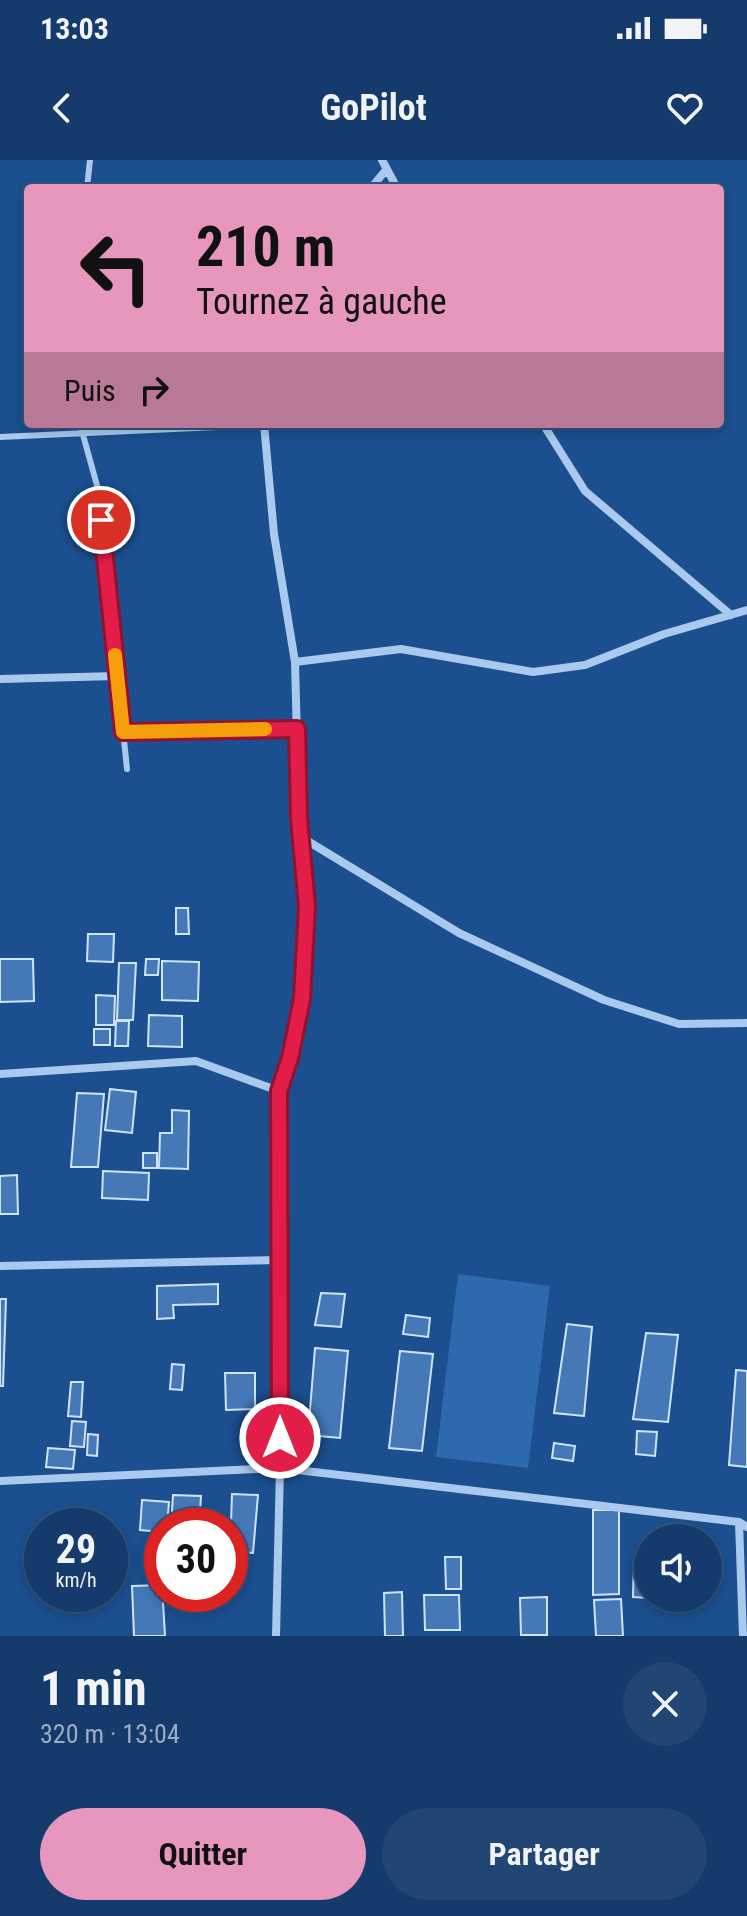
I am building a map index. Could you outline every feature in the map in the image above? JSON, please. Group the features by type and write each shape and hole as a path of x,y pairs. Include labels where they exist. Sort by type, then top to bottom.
{"street":[{"path":"382,160 395,184"},
{"path":"374,184 386,170"},
{"path":"264,428 274,534 295,662 301,837 307,906 302,999 290,1058 279,1091 280,1468 276,1636"},
{"path":"546,428 585,491 731,615"},
{"path":"295,662 401,649 533,672 585,665 664,634 747,610"},
{"path":"0,679 117,676"},
{"path":"123,732 297,729"},
{"path":"301,837 459,933 604,1000 679,1024 747,1023"},
{"path":"0,1074 196,1061 279,1091"},
{"path":"0,1266 281,1260"},
{"path":"0,1481 280,1468 743,1524 743,1636"}],"lane":[{"path":"87,184 90,160"},
{"path":"81,428 98,489 127,769"},
{"path":"0,437 184,428"}],"shaded area":[{"path":"458,1274 550,1286 528,1468 436,1457"}],"building":[{"path":"176,908 188,908 189,934 176,934"},
{"path":"88,934 114,934 113,962 87,961"},
{"path":"0,959 33,959 34,1001 0,1002"},
{"path":"146,959 159,959 158,975 145,975"},
{"path":"162,961 199,962 198,1001 162,1000"},
{"path":"119,963 136,963 133,1020 117,1020"},
{"path":"96,995 115,996 114,1025 96,1025"},
{"path":"149,1015 182,1016 182,1047 148,1046"},
{"path":"116,1021 129,1021 128,1046 115,1046"},
{"path":"94,1029 110,1029 110,1045 94,1045"},
{"path":"110,1089 136,1092 132,1133 105,1130"},
{"path":"77,1093 104,1094 98,1167 71,1167"},
{"path":"172,1110 189,1111 188,1169 159,1168 160,1133 172,1133"},
{"path":"143,1153 157,1153 157,1168 143,1168"},
{"path":"103,1171 149,1173 148,1200 102,1198"},
{"path":"17,1175 18,1214 0,1214 0,1176"},
{"path":"218,1284 218,1304 173,1305 174,1318 157,1319 157,1286"},
{"path":"321,1293 345,1294 341,1327 315,1325"},
{"path":"0,1299 6,1299 3,1386 0,1386"},
{"path":"406,1315 430,1318 428,1337 403,1334"},
{"path":"567,1324 592,1327 584,1416 554,1413"},
{"path":"646,1333 678,1335 668,1422 633,1419"},
{"path":"315,1348 348,1351 340,1438 308,1435"},
{"path":"400,1351 433,1354 422,1451 389,1448"},
{"path":"172,1364 184,1365 182,1390 170,1389"},
{"path":"736,1370 747,1371 747,1467 729,1465"},
{"path":"225,1373 255,1373 255,1409 226,1410"},
{"path":"71,1382 83,1382 81,1417 68,1416"},
{"path":"72,1421 86,1422 84,1447 70,1446"},
{"path":"637,1431 657,1432 655,1456 636,1454"},
{"path":"88,1434 98,1435 97,1456 87,1455"},
{"path":"554,1443 575,1446 573,1461 552,1458"},
{"path":"48,1448 75,1450 73,1469 46,1467"},
{"path":"232,1494 258,1495 253,1553 248,1553 248,1508 232,1508"},
{"path":"173,1495 201,1496 200,1508 172,1508"},
{"path":"142,1500 169,1502 168,1508 144,1508 144,1530 140,1530"},
{"path":"593,1510 619,1510 619,1594 593,1595"},
{"path":"445,1557 461,1557 461,1589 446,1589"},
{"path":"132,1586 144,1586 144,1612 164,1612 165,1636 134,1636"},
{"path":"402,1592 403,1636 385,1636 384,1593"},
{"path":"424,1595 459,1595 460,1630 425,1630"},
{"path":"547,1597 547,1635 521,1635 520,1598"},
{"path":"621,1599 623,1636 596,1636 594,1600"}],"slow traffic":[{"path":"115,655 123,732 265,729"}],"route":[{"path":"101,520 123,732 297,729 299,818 307,906 302,999 290,1058 279,1091 280,1438"}]}
